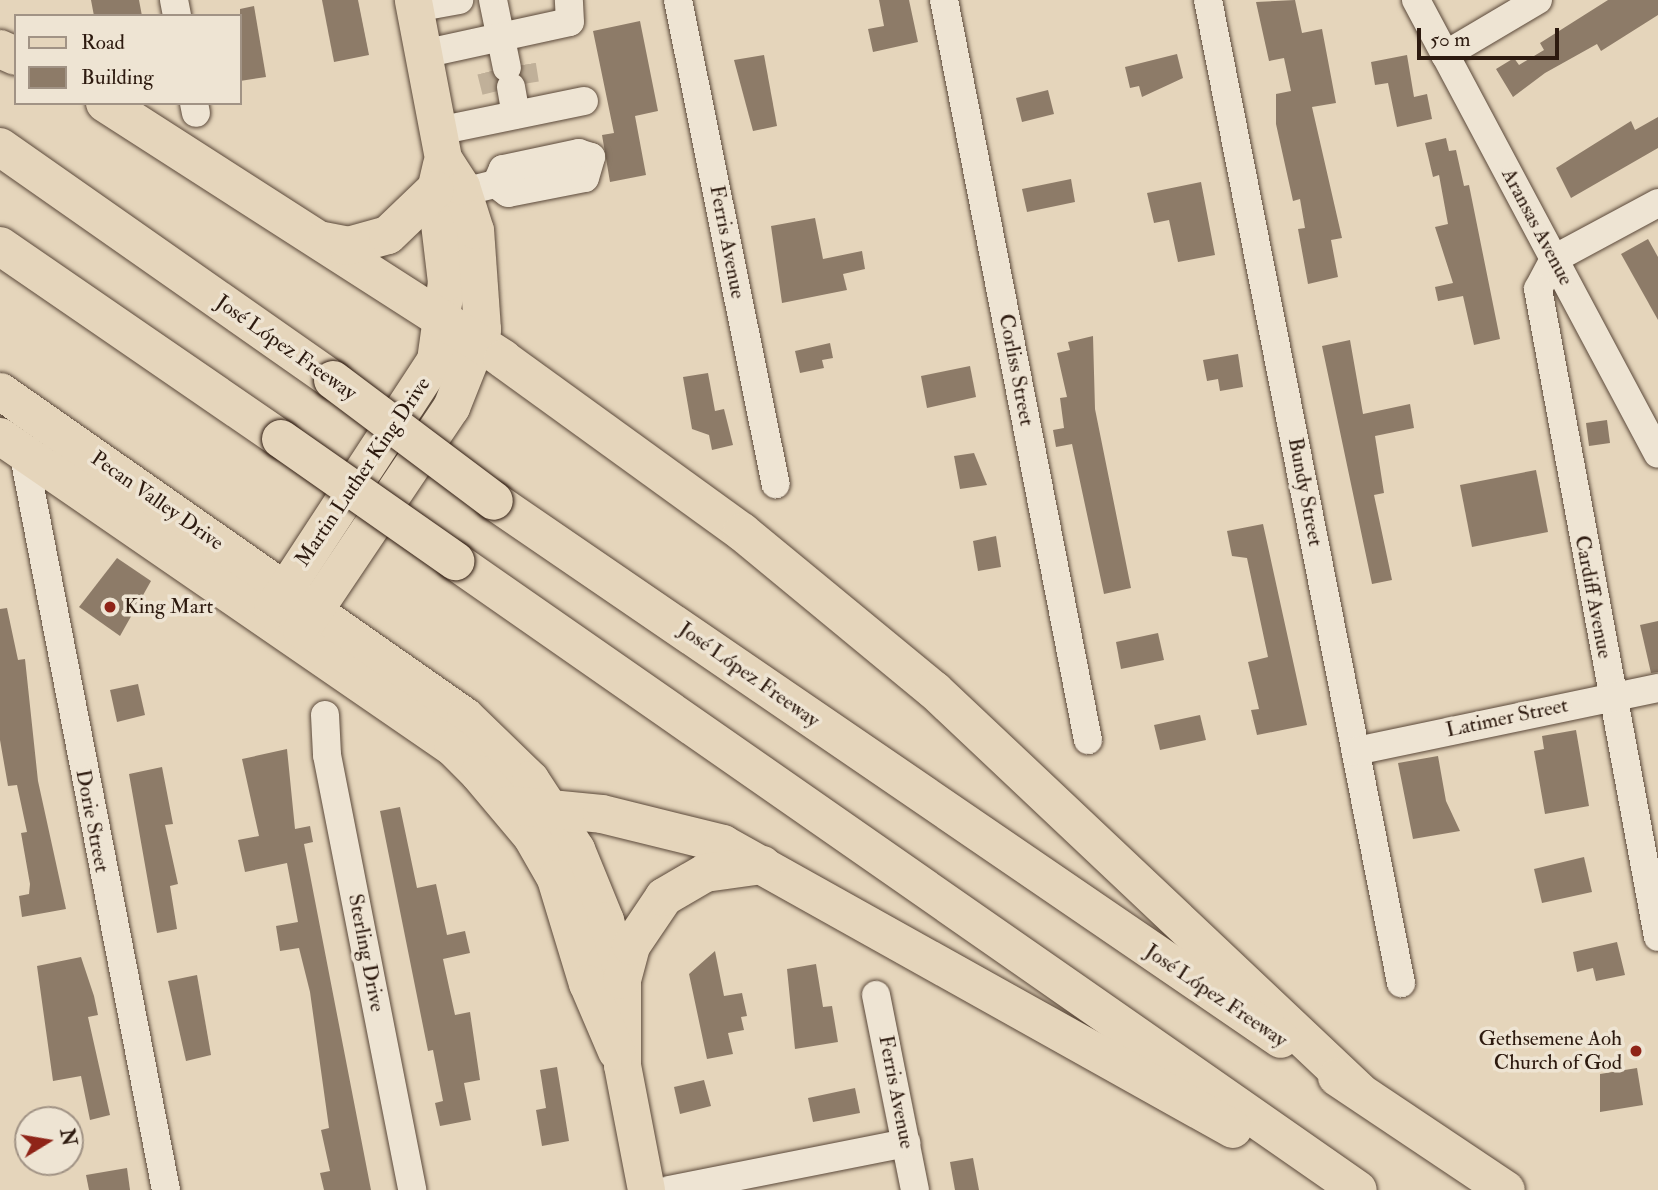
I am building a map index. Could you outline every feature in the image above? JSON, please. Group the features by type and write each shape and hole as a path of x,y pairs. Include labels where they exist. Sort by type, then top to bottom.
{"highway":[{"path":"108,105 323,241 479,345 742,532 861,627 1359,1091"},
{"name":"José López Freeway","path":"0,147 333,380 494,501 1506,1190"},
{"path":"323,241 348,246 387,235 455,171"},
{"path":"0,246 1358,1190"},
{"path":"509,805 673,829 723,844 1338,1190"},
{"path":"622,980 631,946 664,897 705,873 762,865"}],"main road":[{"name":"Martin Luther King Drive","path":"290,614 451,407 479,345 485,300 414,4"},
{"name":"Martin Luther King Drive","path":"290,614 423,386 442,322 455,171"},
{"name":"Pecan Valley Drive","path":"0,391 290,614"},
{"name":"Pecan Valley Drive","path":"11,444 290,614"},
{"path":"290,614 452,747 509,805 555,878 587,983 622,1065"},
{"path":"290,614 465,716 554,810 592,878 622,980 622,1065 646,1190"}],"street":[{"path":"414,4 459,0"},
{"path":"493,0 508,77"},
{"path":"455,171 508,77 570,22 569,0"},
{"name":"Ferris Avenue","path":"678,0 776,484"},
{"name":"Corliss Street","path":"944,0 1088,740"},
{"name":"Bundy Street","path":"1208,0 1401,983"},
{"name":"Aransas Avenue","path":"1416,0 1658,454"},
{"path":"1445,55 1538,0"},
{"path":"424,54 584,101"},
{"path":"1554,259 1658,203"},
{"name":"Cardiff Avenue","path":"1554,259 1538,289 1611,695 1658,937"},
{"name":"Dorie Street","path":"11,444 166,1190"},
{"name":"Latimer Street","path":"1356,751 1611,695 1658,688"},
{"name":"Sterling Drive","path":"325,715 327,755 412,1190"},
{"name":"Ferris Avenue","path":"876,995 915,1190"},
{"path":"669,1190 906,1143"}],"building":[{"path":"91,0 139,0 142,14 94,14"},
{"path":"322,0 358,0 369,55 334,62"},
{"path":"879,0 909,0 918,42 873,52 868,29 884,26"},
{"path":"1295,0 1302,33 1322,29 1336,103 1312,107 1342,238 1331,240 1338,277 1308,284 1298,229 1305,228 1300,199 1293,201 1276,124 1276,94 1291,91 1284,58 1269,61 1256,2"},
{"path":"1608,0 1658,0 1658,15 1601,51 1597,44 1545,73 1513,97 1496,69 1514,58 1519,65 1544,50 1540,43"},
{"path":"254,6 266,77 242,81 240,9"},
{"path":"640,21 658,111 635,116 646,175 610,182 602,135 614,133 593,31"},
{"path":"1177,54 1183,78 1142,97 1139,86 1130,88 1125,67"},
{"path":"764,55 777,126 753,131 734,60"},
{"path":"1407,55 1414,97 1427,94 1432,119 1397,127 1388,83 1375,85 1371,62"},
{"path":"1048,90 1054,114 1022,122 1016,98"},
{"path":"1658,117 1658,148 1571,198 1556,168 1631,121 1635,130"},
{"path":"1446,138 1449,151 1456,150 1464,186 1469,185 1500,339 1474,345 1463,296 1438,301 1435,287 1453,283 1435,227 1448,224 1439,175 1433,177 1425,143"},
{"path":"1071,179 1075,202 1027,212 1022,189"},
{"path":"1201,182 1215,255 1178,262 1169,220 1154,223 1147,193"},
{"path":"815,218 823,259 862,251 865,269 843,274 847,290 782,303 771,226"},
{"path":"1648,239 1658,257 1658,320 1621,254"},
{"path":"1093,336 1095,409 1131,588 1104,594 1072,444 1056,447 1053,430 1064,428 1060,398 1067,397 1057,353 1070,350 1068,342"},
{"path":"1350,340 1363,414 1410,404 1414,428 1375,436 1384,493 1374,495 1392,580 1372,584 1322,346"},
{"path":"830,343 833,358 822,360 824,368 800,373 795,351"},
{"path":"1238,354 1243,387 1220,391 1218,379 1207,381 1203,360"},
{"path":"970,366 976,397 927,408 921,376"},
{"path":"708,373 715,411 724,409 733,445 712,450 709,435 692,429 683,377"},
{"path":"1607,420 1610,443 1589,446 1586,423"},
{"path":"974,453 987,485 960,489 954,456"},
{"path":"1536,470 1548,532 1472,547 1460,485"},
{"path":"1263,524 1307,725 1257,735 1251,710 1259,709 1248,662 1268,657 1247,558 1232,556 1227,531"},
{"path":"996,536 1001,567 978,571 973,541"},
{"name":"King Mart","path":"117,558 151,581 120,636 79,607"},
{"path":"7,608 18,660 25,659 38,781 66,909 22,917 19,896 29,894 30,884 21,833 27,832 17,785 8,786 0,740 0,609"},
{"path":"1658,621 1658,672 1651,673 1640,625"},
{"path":"1158,633 1164,660 1121,669 1116,642"},
{"path":"138,684 145,715 117,722 110,690"},
{"path":"1200,715 1206,740 1160,750 1154,725"},
{"path":"1576,730 1589,806 1545,814 1534,751 1544,749 1542,736"},
{"path":"287,749 295,829 310,826 313,842 304,844 371,1190 324,1190 320,1173 330,1171 321,1130 329,1128 310,992 299,948 280,951 276,926 298,922 287,863 245,872 238,840 259,836 242,759"},
{"path":"1438,756 1446,801 1460,831 1413,839 1398,763"},
{"path":"162,767 173,824 165,825 178,884 170,886 177,929 157,933 129,774"},
{"path":"400,807 417,888 436,884 447,935 465,931 470,953 443,959 455,1015 470,1012 480,1080 464,1083 471,1120 440,1126 435,1103 443,1101 433,1050 428,1051 380,811"},
{"path":"1584,857 1592,892 1542,903 1534,869"},
{"path":"1617,942 1625,975 1596,981 1593,968 1577,972 1573,952"},
{"path":"715,951 724,996 742,993 747,1016 741,1017 744,1030 728,1033 733,1054 707,1059 689,974"},
{"path":"81,957 98,1015 88,1017 110,1115 90,1120 81,1076 53,1081 37,966"},
{"path":"816,964 823,1007 832,1006 838,1042 795,1049 787,969"},
{"path":"197,975 211,1055 186,1061 168,981"},
{"path":"557,1067 569,1141 542,1146 536,1110 546,1108 540,1070"},
{"path":"1637,1068 1643,1105 1600,1112 1600,1074"},
{"path":"704,1080 711,1106 680,1114 674,1087"},
{"path":"855,1088 860,1113 813,1122 808,1098"},
{"path":"973,1158 979,1190 955,1190 950,1162"},
{"path":"127,1168 130,1190 89,1190 86,1175"}],"tunnel":[{"path":"522,65 525,84"},
{"path":"491,71 496,91"}],"place":[{"name":"King Mart","path":"110,607"},
{"name":"Gethsemene Aoh Church of God","path":"1636,1051"}]}
